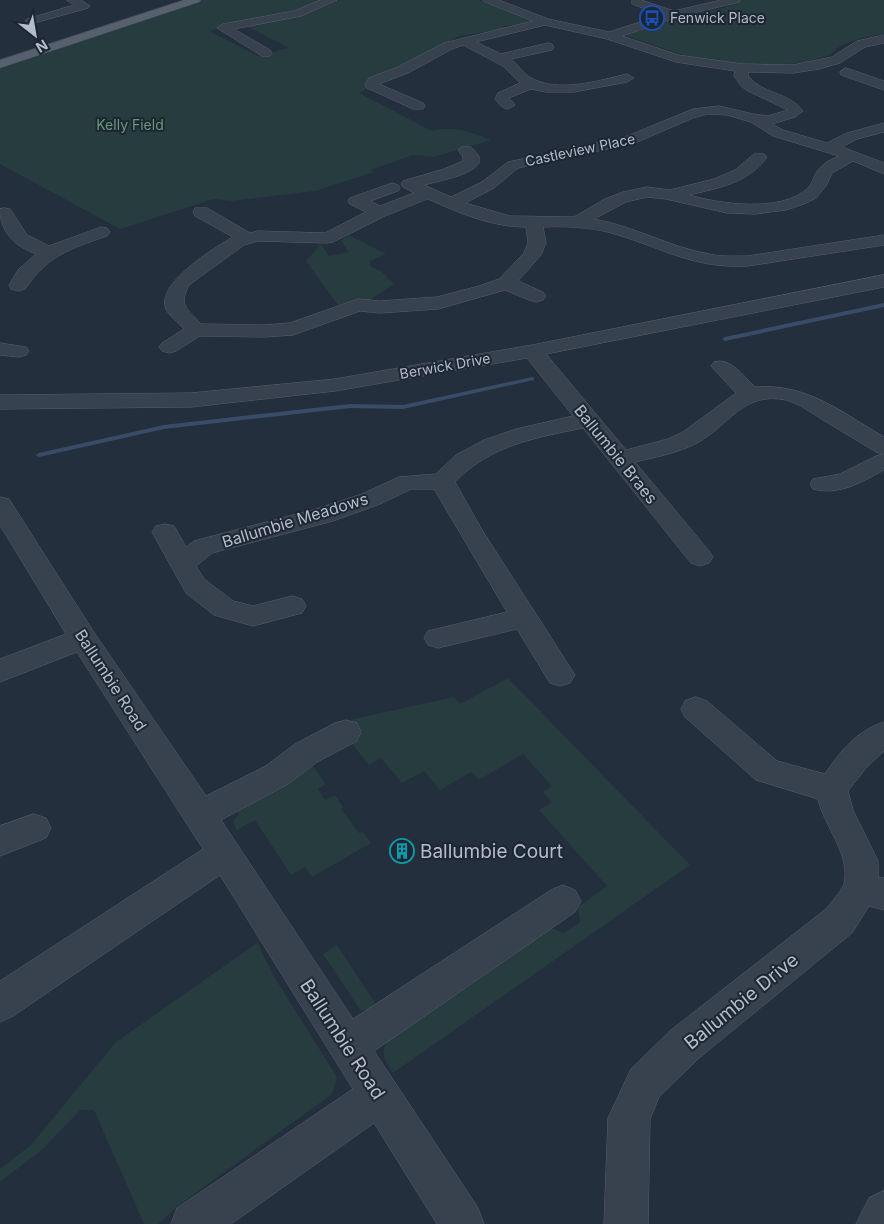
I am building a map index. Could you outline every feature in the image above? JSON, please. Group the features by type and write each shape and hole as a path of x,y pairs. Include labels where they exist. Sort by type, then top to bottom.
{"main road":[{"path":"0,64 195,0"}],"street":[{"path":"31,21 84,6 73,0"},
{"path":"266,53 223,28 297,14 331,0"},
{"path":"488,0 545,22 610,36 676,58 742,68 793,69 818,65 836,60 861,44 884,39"},
{"path":"610,36 673,15 735,0"},
{"path":"635,1 673,15"},
{"path":"418,106 376,88 372,85 374,81 403,70 448,46 545,22"},
{"path":"463,41 475,45 508,63 524,79 544,87 574,89 622,75 640,84"},
{"path":"499,58 548,47"},
{"path":"742,68 741,76 749,86 796,109 792,115 768,121 751,119"},
{"path":"846,72 884,86"},
{"path":"508,105 502,99 503,96 532,83"},
{"path":"381,103 399,98"},
{"name":"Castleview Place","path":"452,203 488,186 507,167 628,140 700,111 724,110 751,119"},
{"path":"751,119 778,133 854,156 884,169"},
{"path":"829,148 852,136 884,127"},
{"path":"466,150 471,156 471,163 463,169 434,175 409,184 452,203 510,221 578,222 613,229 707,261 729,263 884,240"},
{"path":"578,222 589,214 633,195 646,192 671,195 698,203 728,208 775,207 792,203 813,193 818,187 825,171 840,161 854,156"},
{"path":"671,195 736,177 749,168 759,157"},
{"path":"379,212 356,201 392,188"},
{"path":"196,330 175,308 174,295 182,282 238,241 247,238 332,245 338,234 379,212 428,193"},
{"path":"201,212 247,238"},
{"path":"4,213 7,233 33,247 49,252"},
{"path":"169,347 196,330 264,331 294,329 358,305 380,307 407,297 438,303 506,283 532,255 537,243 534,221"},
{"path":"18,285 24,272 49,252 101,232"},
{"path":"813,252 848,276"},
{"name":"Berwick Drive","path":"0,402 192,400 335,385 532,351 848,276 884,281"},
{"path":"506,283 536,296"},
{"name":"Ballumbie Braes","path":"532,351 700,557"},
{"path":"721,366 750,394"},
{"path":"620,459 676,444 691,437 737,401 750,394 773,392 793,395 809,402 884,447"},
{"path":"560,675 523,618 442,481 464,460 494,444 530,432 588,420"},
{"path":"822,484 846,481 884,461"},
{"name":"Ballumbie Meadows","path":"182,564 203,547 324,515 371,499 407,482 442,481"},
{"name":"Ballumbie Road","path":"0,505 83,638 225,853 462,1224"},
{"path":"166,532 195,586 224,608 253,616 292,606"},
{"path":"438,638 523,618"},
{"path":"0,671 83,638"},
{"path":"696,709 767,771 832,790 847,765 867,746 884,734"},
{"path":"200,815 276,775 306,753 346,732"},
{"name":"Ballumbie Drive","path":"626,1224 629,1118 645,1083 685,1044 839,922 873,891 861,861 836,810 832,790"},
{"path":"0,841 34,828"},
{"path":"0,1003 225,853"},
{"path":"347,1046 563,901"},
{"path":"193,1224 380,1094"},
{"path":"878,1224 884,1213"}],"green space":[{"name":"Kelly Field","path":"203,0 324,0 293,13 228,25 209,31 258,56 289,48 248,27 257,23 300,15 339,0 479,0 529,20 528,23 503,26 503,29 459,36 408,63 359,93 432,131 455,129 491,140 434,157 413,155 370,170 374,172 315,191 231,201 214,199 120,229 0,164 0,67"},
{"path":"743,0 884,0 884,34 861,38 842,45 829,55 807,62 775,65 740,64 707,60 680,54 627,36 627,34 685,15 723,8"},
{"path":"349,235 386,254 370,261 370,266 381,271 394,284 368,301 357,300 338,305 306,261 321,244 329,256 349,252 341,241"},
{"path":"508,678 690,865 393,1073 384,1057 384,1052 394,1031 549,927 564,933 580,922 578,907 607,886 539,810 552,802 543,792 552,786 523,754 479,780 471,772 440,790 424,771 402,783 381,758 369,765 352,744 360,739 346,723 354,719 454,697 460,704"},
{"path":"312,765 326,784 318,789 325,800 335,795 343,807 341,809 359,833 363,832 371,843 312,877 305,867 291,875 255,820 236,830 233,821 239,814 236,807"},
{"path":"257,943 275,978 337,1077 332,1094 179,1205 158,1224 144,1224 94,1110 80,1110 43,1149 0,1182 0,1169 31,1145 116,1042"},
{"path":"337,945 377,1006 361,1011 323,954"}],"waterway":[{"path":"725,339 884,305"},
{"path":"39,455 164,427 350,406 403,407 532,379"}],"place":[{"name":"Fenwick Place","path":"652,18"},
{"name":"Ballumbie Court","path":"402,851"}]}
